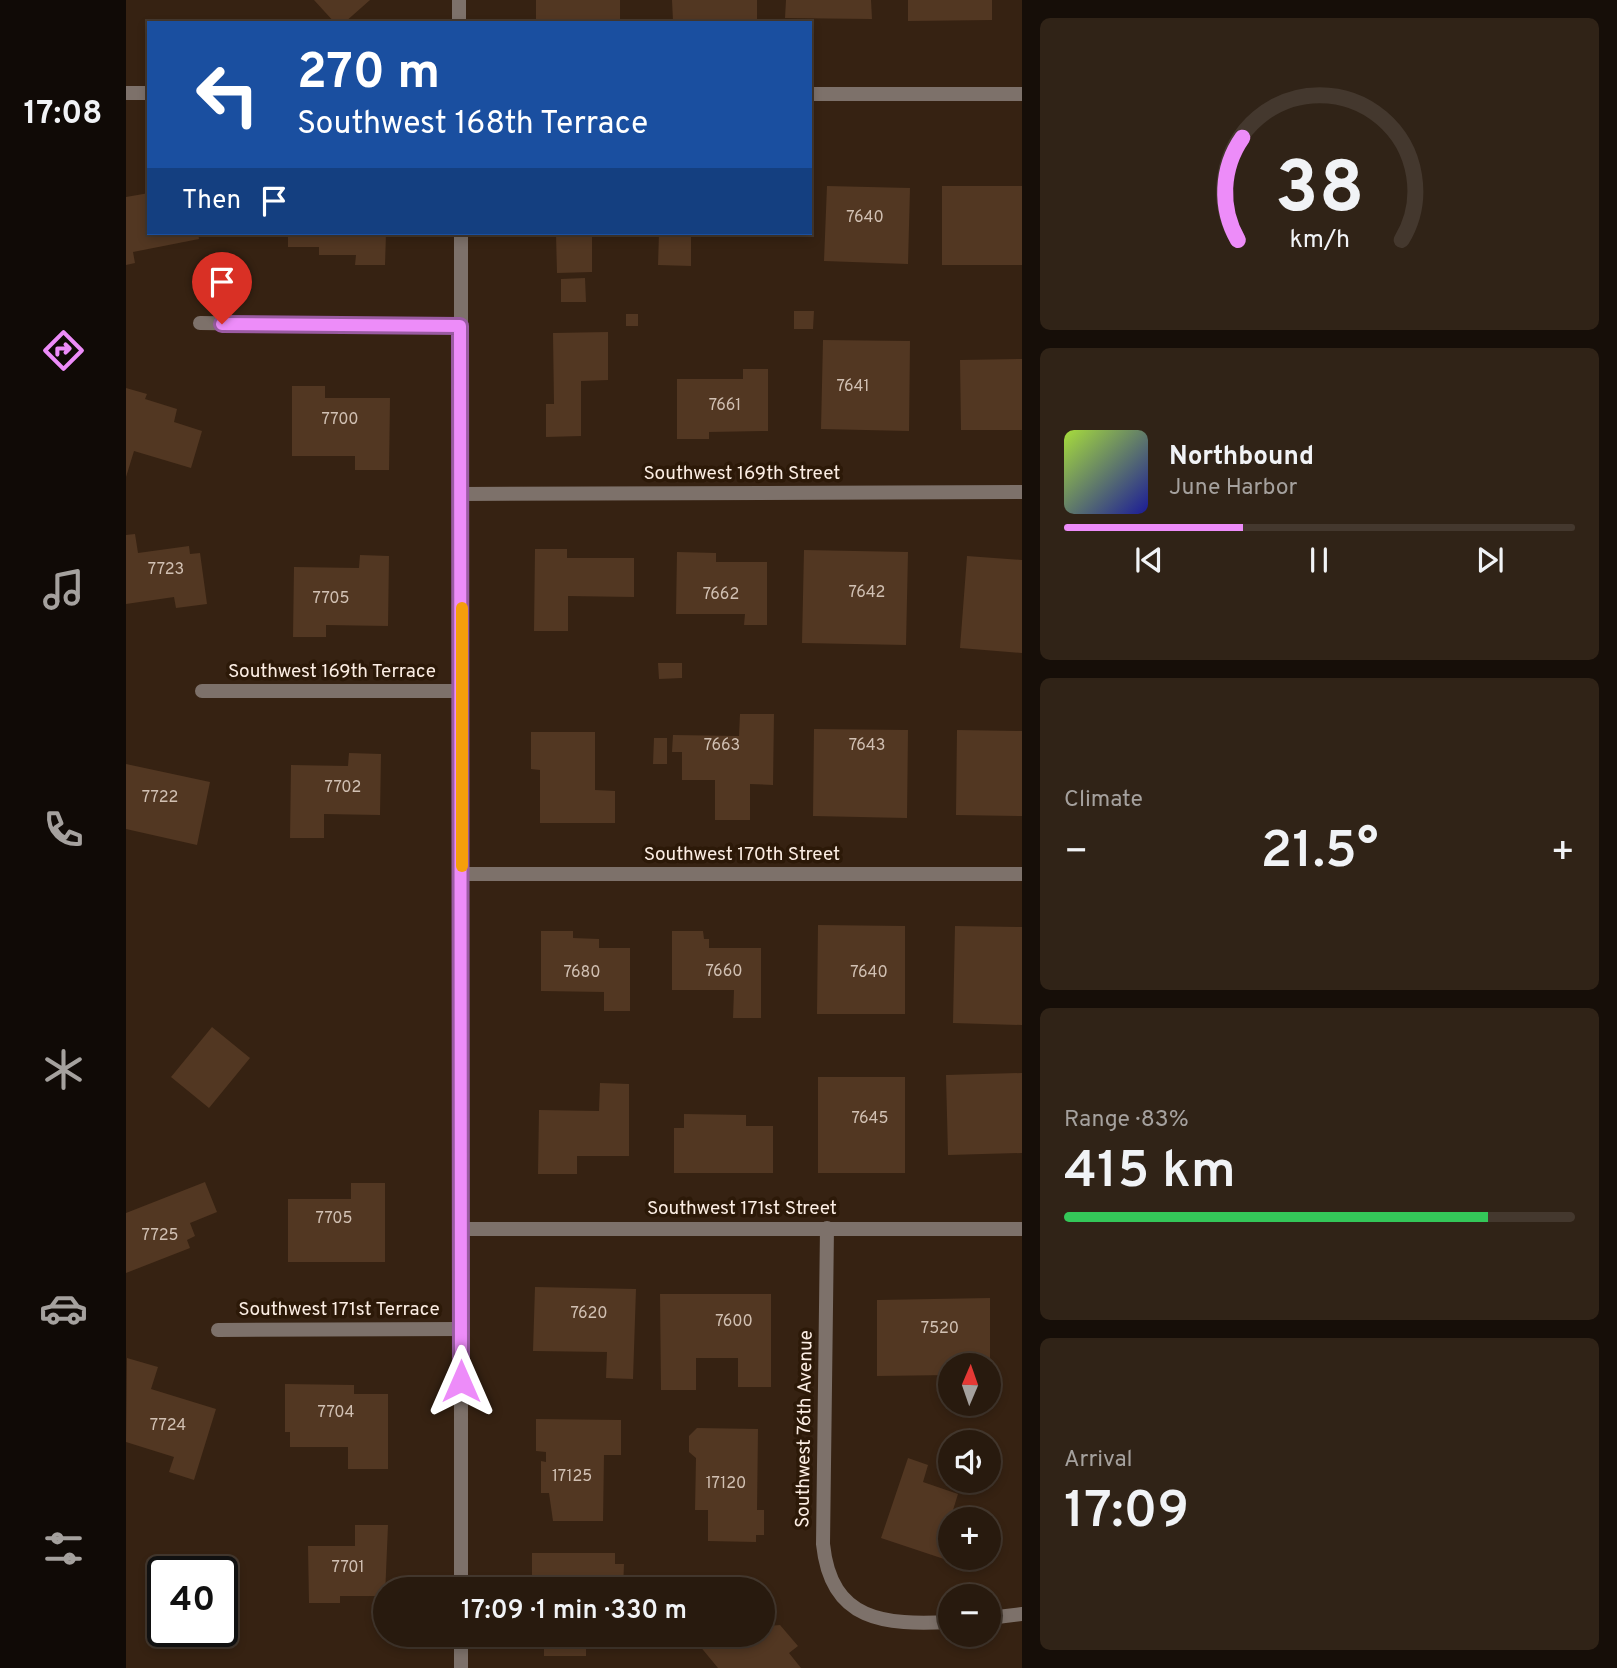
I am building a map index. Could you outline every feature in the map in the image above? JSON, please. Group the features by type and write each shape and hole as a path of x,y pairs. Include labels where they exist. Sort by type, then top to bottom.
{"street":[{"path":"459,0 459,21"},
{"path":"126,93 147,93"},
{"path":"812,94 1022,94"},
{"path":"461,235 461,1577"},
{"path":"200,323 460,326"},
{"name":"Southwest 169th Street","path":"462,494 1022,492"},
{"name":"Southwest 169th Terrace","path":"202,691 462,691"},
{"name":"Southwest 170th Street","path":"461,874 1022,874"},
{"name":"Southwest 76th Avenue","path":"827,1228 825,1563 838,1595 864,1614 910,1622 938,1622"},
{"name":"Southwest 171st Street","path":"462,1229 1022,1228"},
{"name":"Southwest 171st Terrace","path":"218,1330 461,1329"},
{"path":"1001,1617 1022,1614"},
{"path":"461,1647 461,1668"}],"building":[{"path":"314,0 370,0 346,21 333,21"},
{"path":"536,0 620,0 620,21 536,21"},
{"path":"672,0 757,0 757,20 673,21"},
{"path":"786,0 871,0 872,19 785,18"},
{"path":"908,0 992,0 992,20 908,21"},
{"path":"827,186 910,188 908,264 824,261"},
{"path":"942,186 1022,186 1022,265 942,265"},
{"path":"147,193 147,235 198,235 199,239 133,252 135,263 126,265 126,197"},
{"path":"288,235 386,235 385,265 355,265 356,255 319,255 319,247 288,247"},
{"path":"556,235 592,235 592,272 557,273"},
{"path":"659,235 691,235 691,266 658,265"},
{"path":"585,278 586,302 561,302 561,279"},
{"path":"794,311 814,311 813,329 794,329"},
{"path":"626,314 638,314 638,326 626,326"},
{"path":"608,332 608,380 581,381 581,436 546,437 546,404 554,404 553,333"},
{"path":"823,340 910,341 909,431 821,429"},
{"path":"1022,359 1022,430 961,430 960,360"},
{"path":"743,369 768,369 768,431 709,432 709,439 677,439 677,379 743,379"},
{"path":"292,386 325,386 325,398 390,398 389,470 355,470 355,456 292,456"},
{"path":"126,388 147,394 145,399 177,409 174,422 202,431 191,468 134,451 126,477"},
{"path":"135,534 138,553 189,546 190,554 200,553 207,604 176,608 174,597 126,604 126,535"},
{"path":"535,549 567,549 567,558 634,558 634,597 568,596 568,631 534,631"},
{"path":"804,550 908,552 906,645 802,643"},
{"path":"677,552 716,553 716,562 767,562 767,625 744,625 745,614 676,614"},
{"path":"360,555 389,556 388,626 326,625 326,637 293,637 294,567 359,568"},
{"path":"967,556 1022,560 1022,653 960,648"},
{"path":"658,663 682,663 682,678 659,679"},
{"path":"740,714 774,714 773,785 750,784 750,820 715,820 715,780 682,780 682,752 672,752 673,735 739,736"},
{"path":"814,729 908,730 907,818 813,816"},
{"path":"957,730 1022,731 1022,816 956,815"},
{"path":"531,732 595,732 595,790 615,791 615,823 540,823 540,770 531,769"},
{"path":"654,738 667,738 667,764 653,764"},
{"path":"349,753 381,754 380,815 324,814 324,838 290,838 291,765 348,766"},
{"path":"126,764 210,782 197,845 126,829"},
{"path":"818,925 905,926 905,1014 817,1014"},
{"path":"955,926 1022,927 1022,1025 953,1023"},
{"path":"541,931 573,931 573,938 599,939 599,948 630,948 630,1011 604,1011 604,992 541,991"},
{"path":"672,931 703,931 704,939 709,939 709,948 761,948 761,1018 733,1018 734,990 672,990"},
{"path":"212,1027 250,1058 209,1108 171,1077"},
{"path":"1022,1073 1022,1153 948,1155 946,1075"},
{"path":"818,1077 905,1077 905,1173 818,1173"},
{"path":"600,1083 629,1084 629,1156 577,1156 577,1174 538,1174 539,1110 599,1111"},
{"path":"684,1114 746,1115 746,1126 773,1126 773,1173 674,1173 674,1128 684,1128"},
{"path":"205,1182 217,1212 190,1223 195,1236 187,1240 190,1248 126,1273 126,1213"},
{"path":"351,1183 385,1183 385,1262 288,1262 288,1199 351,1199"},
{"path":"535,1287 636,1289 633,1379 606,1378 607,1352 533,1351"},
{"path":"660,1294 771,1294 771,1387 738,1387 738,1358 696,1358 696,1390 661,1390"},
{"path":"990,1298 990,1353 938,1353 938,1375 877,1376 877,1300"},
{"path":"127,1358 158,1367 151,1389 216,1409 194,1480 169,1472 174,1457 126,1442"},
{"path":"285,1384 354,1385 354,1394 388,1394 388,1469 348,1469 348,1447 290,1447 290,1432 285,1432"},
{"path":"536,1419 621,1420 621,1455 604,1455 603,1521 553,1521 549,1493 541,1493 541,1461 546,1462 546,1452 536,1451"},
{"path":"697,1428 758,1429 757,1510 764,1510 764,1535 756,1535 756,1542 708,1541 708,1510 695,1510 696,1458 689,1452 689,1436"},
{"path":"908,1458 928,1465 923,1482 938,1487 938,1493 958,1494 954,1507 938,1507 938,1557 881,1538"},
{"path":"355,1525 388,1525 386,1577 373,1577 373,1596 340,1596 340,1603 309,1603 308,1546 355,1546"},
{"path":"532,1553 615,1553 615,1564 624,1564 623,1577 532,1577"},
{"path":"775,1625 780,1625 798,1646 789,1653 801,1668 718,1668 701,1647 775,1647"},
{"path":"544,1647 586,1647 586,1656 544,1656"}],"slow traffic":[{"path":"462,608 462,866"}],"route":[{"path":"222,324 460,326 461,1381"}]}
